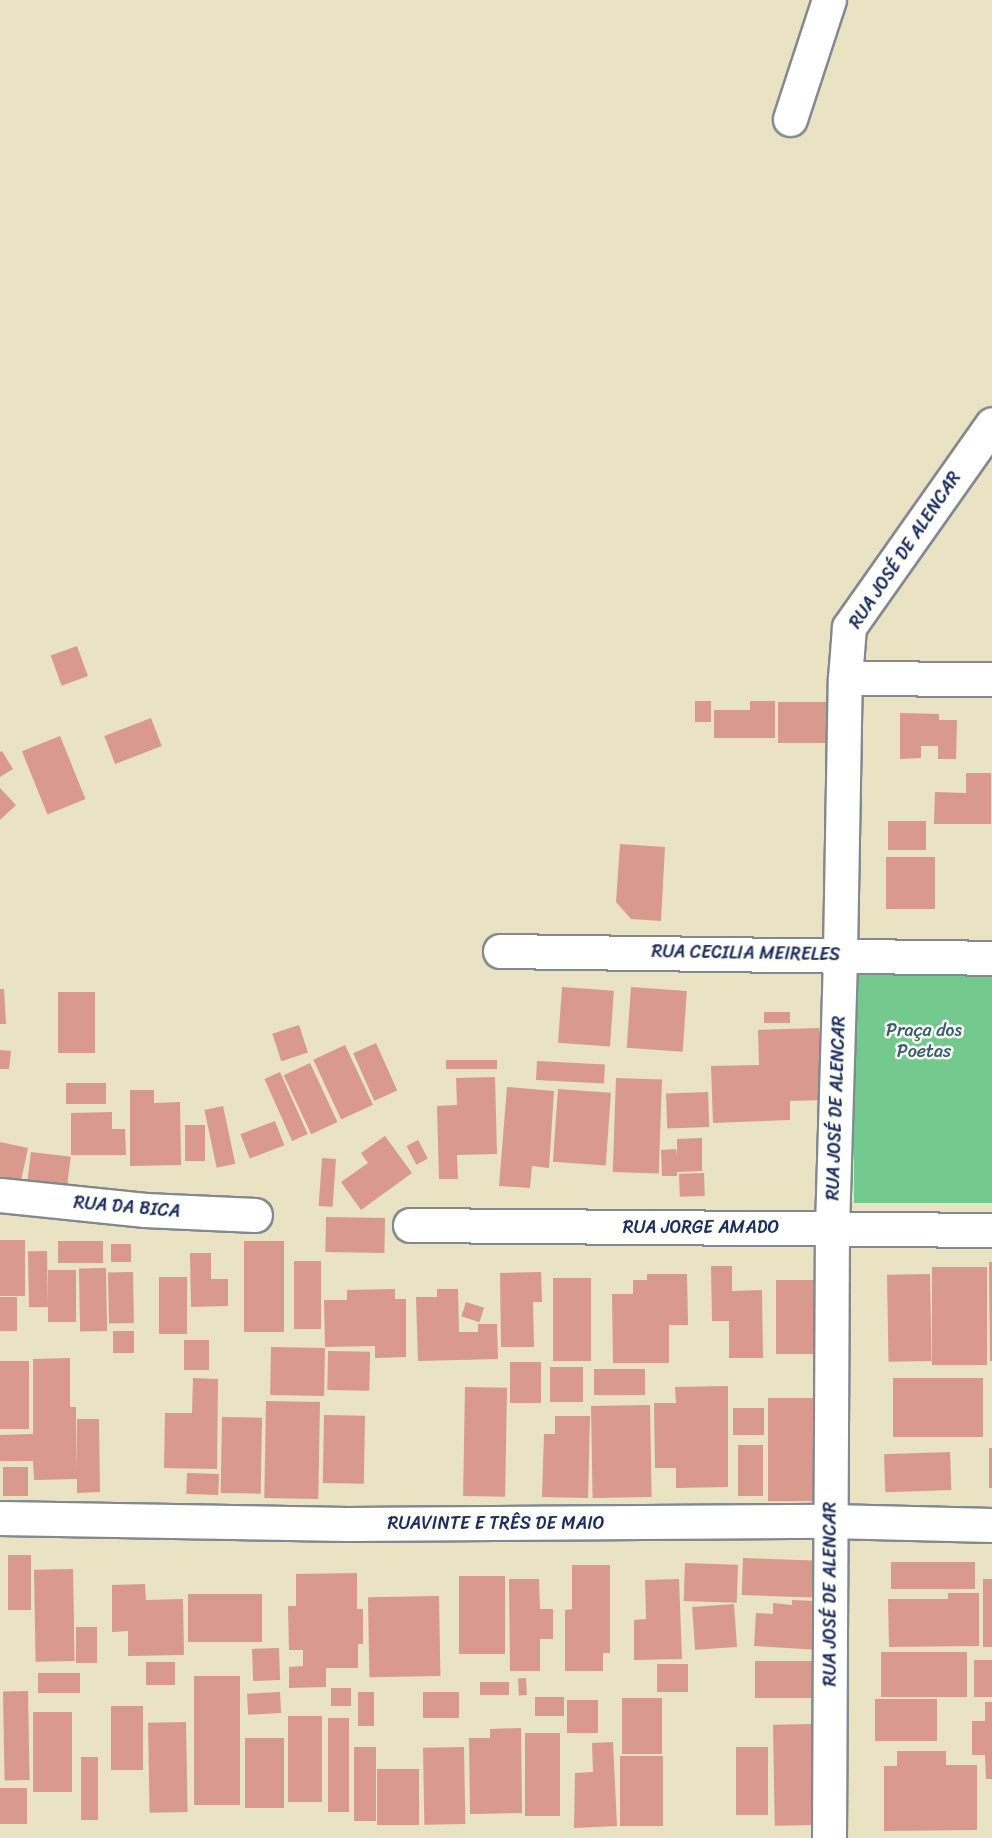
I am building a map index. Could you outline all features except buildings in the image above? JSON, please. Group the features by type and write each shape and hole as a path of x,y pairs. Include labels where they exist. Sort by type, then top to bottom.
{"street":[{"path":"790,119 829,0"},
{"name":"RUA JOSÉ DE ALENCAR","path":"829,1838 832,1228 840,954 844,678 849,627 992,424"},
{"path":"844,678 992,679"},
{"name":"RUA CECILIA MEIRELES","path":"500,951 840,954 992,958"},
{"name":"RUA DA BICA","path":"0,1195 145,1210 255,1215"},
{"name":"RUA JORGE AMADO","path":"410,1225 992,1230"},
{"name":"RUAVINTE E TRÊS DE MAIO","path":"0,1518 347,1524 830,1521 992,1525"}],"green space":[{"name":"Praça dos Poetas","path":"854,970 992,970 992,1203 854,1203"}]}
